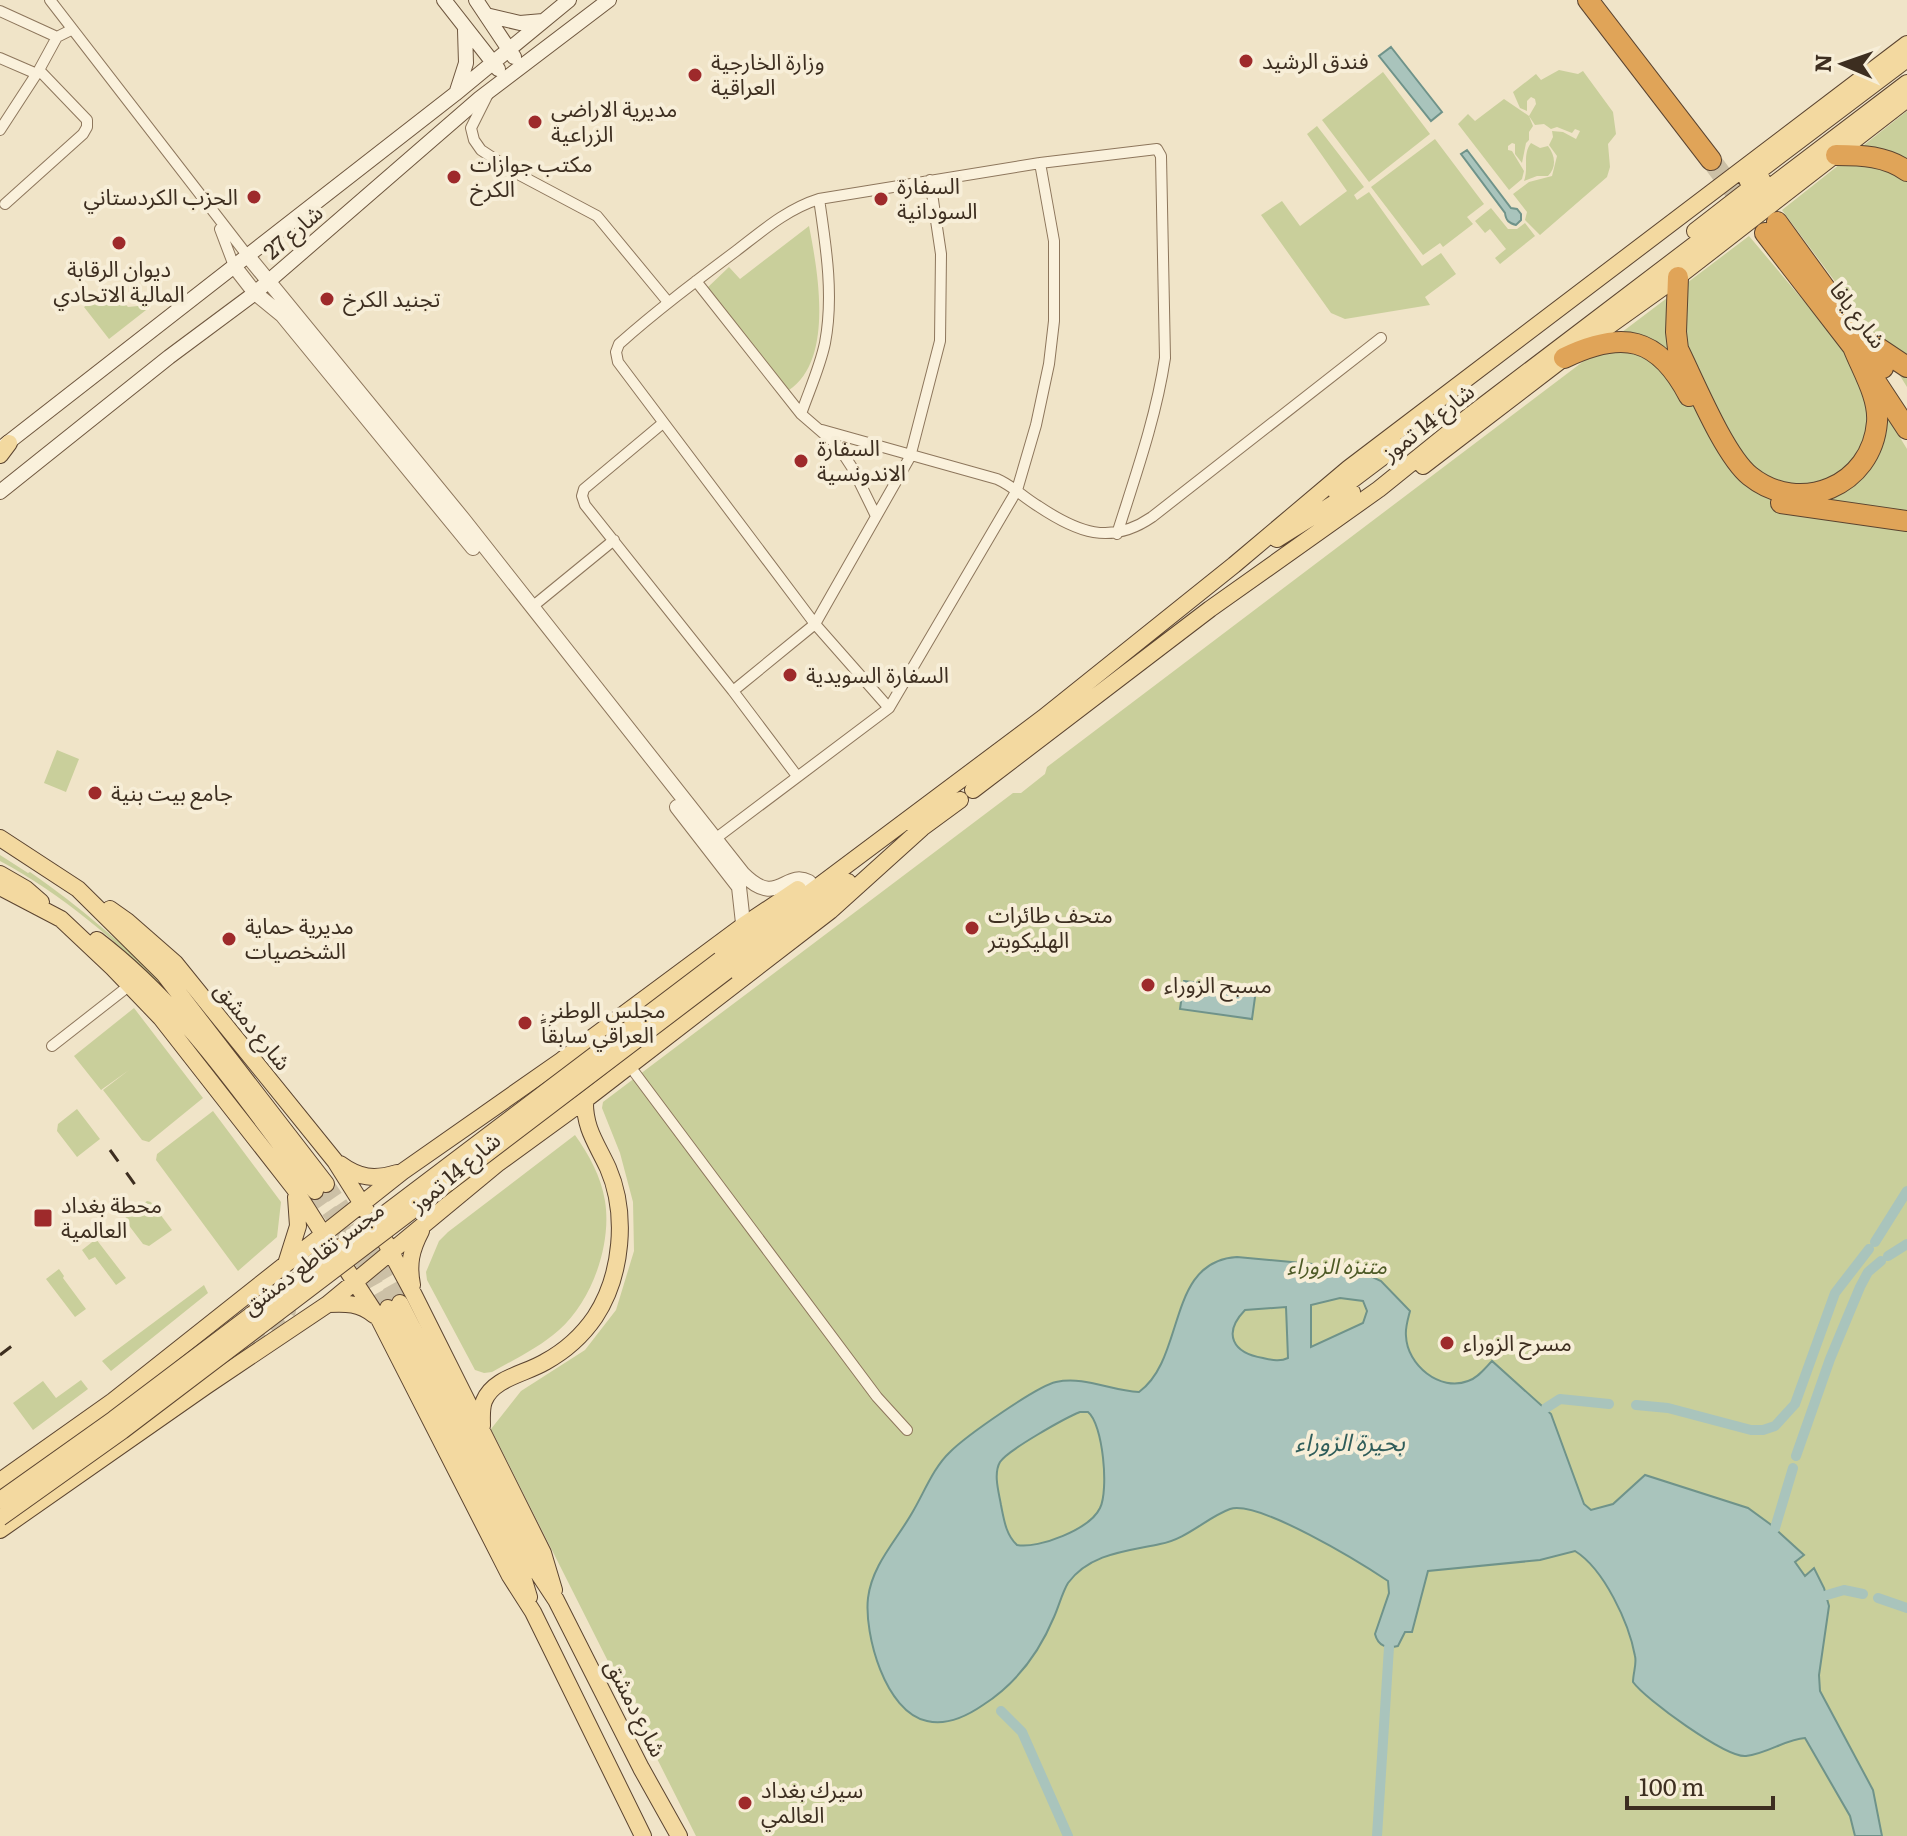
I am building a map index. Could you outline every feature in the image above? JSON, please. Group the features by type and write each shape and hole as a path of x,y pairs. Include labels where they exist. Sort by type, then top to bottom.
{"highway":[{"path":"1588,0 1716,156 1604,0"},
{"path":"1836,155 1879,158 1907,171"},
{"name":"شارع يافا","path":"1771,227 1907,405"},
{"path":"1678,277 1678,349 1732,455 1750,476 1773,489 1797,495 1821,491 1853,475 1867,458 1877,420 1858,343"},
{"path":"1564,358 1590,345 1610,341 1647,347 1665,361 1680,379 1722,462 1739,484 1765,499 1790,505 1907,521"},
{"path":"1858,343 1907,367"},
{"name":"شارع يافا","path":"1858,343 1907,429"}],"main road":[{"path":"444,0 492,64 507,78"},
{"path":"476,0 521,67"},
{"name":"شارع 27","path":"3,449 455,94 569,0"},
{"name":"شارع 27","path":"0,492 169,357 255,293 490,90 609,0"},
{"path":"486,15 520,23 543,21"},
{"path":"455,94 466,63 465,30"},
{"name":"شارع 14 تموز","path":"724,966 822,886 916,823 966,795 1349,468 1907,44"},
{"path":"1234,565 1335,493 1907,59"},
{"name":"شارع 14 تموز","path":"1234,565 1367,482 1907,69"},
{"name":"شارع 14 تموز","path":"724,966 744,942 916,823 1047,724 1379,489 1472,414 1907,83"},
{"path":"1379,489 1428,462 1564,358 1678,277 1907,99"},
{"path":"247,255 743,874 762,889 772,890 800,879 822,886 834,902 830,911"},
{"path":"234,266 255,293 282,315 362,412 735,880 742,896 744,942"},
{"name":"شارع 14 تموز","path":"0,1530 328,1304 351,1276 388,1247 425,1226 497,1164 830,911 916,823"},
{"name":"شارع دمشق","path":"0,838 127,921 175,963 335,1161 365,1210"},
{"path":"0,874 34,895 55,915"},
{"name":"شارع 14 تموز","path":"0,1481 113,1401 286,1264 327,1240 365,1210 402,1172 562,1060 744,925 822,886"},
{"name":"شارع دمشق","path":"0,887 85,931 118,956 203,1043 320,1188 164,974 78,889"},
{"name":"شارع دمشق","path":"55,915 161,1018 294,1188 327,1240"},
{"name":"مجسر تقاطع دمشق","path":"0,1500 114,1419 724,966"},
{"name":"مجسر تقاطع دمشق","path":"0,1518 122,1431 724,966"},
{"path":"482,1428 484,1402 494,1388 543,1363 579,1337 596,1316 611,1282 619,1242 618,1205 609,1170 587,1126 585,1100"},
{"path":"335,1161 366,1178 402,1172"},
{"path":"286,1264 298,1226 294,1188"},
{"path":"328,1304 395,1306 412,1250 425,1226"},
{"name":"شارع دمشق","path":"388,1247 395,1306 515,1585 533,1612 643,1836"},
{"name":"شارع دمشق","path":"351,1276 395,1306 482,1428 543,1553 556,1600"},
{"name":"شارع دمشق","path":"395,1306 531,1562 556,1600 679,1836"},
{"path":"604,1755 615,1748 622,1748 641,1768"}],"street":[{"path":"50,0 247,255"},
{"path":"0,11 57,37"},
{"path":"0,130 57,37 71,30"},
{"path":"0,58 38,72 87,120 83,134 5,204"},
{"path":"490,90 471,128 481,150 516,173 597,216 668,302"},
{"path":"889,708 815,624 618,362 616,352 619,344 668,302 802,204 930,180 1157,149 1161,156 1165,358 1162,384 1117,534"},
{"path":"715,839 889,708 1017,490 1049,364 1054,321 1054,241 1040,163"},
{"path":"733,691 815,624 910,457 940,341 941,254 930,180"},
{"path":"801,414 825,344 828,317 828,276 819,199"},
{"path":"217,220 234,266"},
{"path":"696,281 801,414 838,446 876,516"},
{"path":"822,430 997,479 1060,519 1088,531 1117,534 1135,529 1152,517 1381,338"},
{"path":"663,423 584,489 582,496 585,505 797,776"},
{"path":"532,607 614,540"},
{"path":"52,1046 130,985"},
{"path":"629,1065 877,1397 907,1430"}],"green space":[{"path":"1559,70 1578,74 1583,71 1613,112 1616,134 1608,144 1610,167 1607,177 1540,235 1525,220 1527,212 1513,194 1529,182 1552,176 1557,156 1549,145 1552,131 1563,132 1576,139 1580,131 1575,129 1572,133 1557,127 1551,129 1544,124 1535,125 1529,116 1536,104 1535,99 1531,97 1527,101 1527,111 1520,108 1513,92 1536,74 1541,80"},
{"path":"1383,72 1430,134 1369,182 1322,120"},
{"path":"1504,99 1529,116 1533,126 1522,163 1515,154 1515,144 1508,146 1524,171 1522,179 1509,190 1458,124 1468,114 1475,121"},
{"path":"1907,111 1907,387 1874,334 1782,210"},
{"path":"1317,126 1364,187 1354,195 1357,200 1369,192 1422,266 1441,253 1456,274 1425,297 1430,305 1345,319 1331,313 1261,215 1282,201 1300,226 1347,191 1307,134"},
{"path":"1435,139 1484,204 1467,217 1473,224 1443,247 1440,243 1423,255 1371,187"},
{"path":"1531,143 1540,148 1548,146 1554,165 1548,176 1524,181 1527,152"},
{"path":"1491,208 1508,229 1517,229 1525,223 1535,236 1500,264 1495,258 1506,249 1490,229 1485,233 1475,221"},
{"path":"809,226 818,290 817,337 803,376 789,390 706,289 729,267 740,279"},
{"name":"متنزه الزوراء","path":"1749,236 1850,356 1907,449 1907,1836 696,1836 491,1429 521,1391 585,1350 616,1310 634,1251 633,1202 620,1153 602,1108 603,1102 1013,793 1021,793 1045,774 1047,767"},
{"path":"108,289 128,307 138,306 150,298 155,303 109,339 84,307"},
{"path":"57,750 79,759 66,792 44,783"},
{"path":"0,855 30,872 84,913 168,989 165,991 128,954 67,903 0,861"},
{"path":"134,1008 203,1098 149,1142 142,1140 103,1090 129,1070 101,1090 74,1056"},
{"path":"77,1109 100,1139 77,1157 57,1131 58,1124"},
{"path":"213,1111 281,1202 277,1237 238,1271 156,1160 157,1154"},
{"path":"575,1135 594,1166 605,1201 602,1253 590,1288 571,1318 544,1342 492,1372 475,1370 427,1280 426,1272 439,1241"},
{"path":"147,1201 172,1230 149,1246 143,1244 124,1219"},
{"path":"96,1239 126,1278 116,1285 95,1257 89,1260 82,1250"},
{"path":"59,1269 86,1309 75,1317 46,1279"},
{"path":"204,1285 208,1293 111,1371 102,1361"},
{"path":"81,1380 88,1389 33,1430 13,1403 43,1381 56,1398"}],"water":[{"path":"1391,47 1442,112 1431,121 1379,56"},
{"path":"1467,150 1511,208 1521,214 1521,220 1516,225 1507,220 1461,154"},
{"path":"1184,981 1256,990 1252,1019 1180,1009"},
{"name":"بحيرة الزوراء","path":"1237,1257 1313,1264 1362,1272 1381,1281 1410,1311 1406,1330 1408,1347 1412,1357 1427,1374 1447,1383 1468,1381 1492,1361 1551,1414 1584,1504 1591,1510 1613,1504 1645,1475 1748,1508 1770,1524 1804,1555 1795,1562 1805,1576 1814,1568 1824,1588 1829,1606 1819,1675 1820,1691 1873,1790 1882,1836 1855,1836 1850,1816 1805,1738 1754,1755 1736,1754 1686,1726 1640,1690 1633,1682 1635,1656 1614,1598 1596,1570 1575,1551 1540,1560 1428,1571 1412,1632 1405,1632 1398,1646 1387,1647 1378,1641 1375,1634 1389,1593 1388,1581 1286,1523 1244,1509 1230,1509 1170,1541 1110,1555 1087,1565 1068,1583 1041,1643 1026,1666 1006,1687 977,1709 956,1719 934,1722 912,1715 889,1688 880,1670 870,1631 868,1598 879,1564 939,1465 958,1445 986,1424 1034,1392 1056,1382 1088,1382 1139,1392 1154,1377 1164,1357 1187,1293 1198,1275 1214,1263","holes":["1340,1298 1363,1301 1367,1311 1363,1323 1311,1347 1311,1305","1286,1307 1288,1358 1266,1359 1238,1347 1234,1341 1234,1327 1245,1310","1080,1412 1088,1412 1101,1443 1103,1499 1094,1516 1075,1530 1050,1541 1017,1545 1008,1532 1003,1516 998,1467 1005,1457 1050,1427"]}],"waterway":[{"path":"1875,1242 1907,1191"},
{"path":"1888,1256 1907,1244"},
{"path":"1636,1405 1668,1408 1751,1430 1775,1426 1795,1404 1835,1293 1869,1249"},
{"path":"1796,1456 1830,1359 1860,1287 1868,1272 1881,1261"},
{"path":"1546,1408 1560,1399 1609,1404"},
{"path":"1775,1528 1793,1468"},
{"path":"1827,1595 1844,1590 1863,1594"},
{"path":"1878,1598 1907,1608"},
{"path":"1377,1836 1389,1647"},
{"path":"1001,1711 1022,1732 1068,1836"}],"tunnel":[{"path":"1711,160 1765,233"},
{"path":"326,1184 363,1238 400,1303"},
{"path":"315,1191 354,1246 388,1308"},
{"path":"234,1360 284,1318 288,1311 284,1297 275,1291 263,1291 250,1298"}],"railway":[{"path":"110,1150 136,1186"},
{"path":"0,1355 13,1345"}],"place":[{"name":"فندق الرشيد","path":"1246,61"},
{"name":"وزارة الخارجية العراقية","path":"695,75"},
{"name":"مديرية الاراضي الزراعية","path":"535,122"},
{"name":"مكتب جوازات الكرخ","path":"454,177"},
{"name":"الحزب الكردستاني","path":"254,197"},
{"name":"السفارة السودانية","path":"881,199"},
{"name":"ديوان الرقابة المالية الاتحادي","path":"119,243"},
{"name":"تجنيد الكرخ","path":"327,299"},
{"name":"السفارة الاندونسية","path":"801,461"},
{"name":"السفارة السويدية","path":"790,675"},
{"name":"جامع بيت بنية","path":"95,793"},
{"name":"متحف طائرات الهليكوبتر","path":"972,928"},
{"name":"مديرية حماية الشخصيات","path":"229,939"},
{"name":"مسبح الزوراء","path":"1148,985"},
{"name":"مجلس الوطني العراقي سابقاً","path":"525,1023"},
{"name":"محطة بغداد العالمية","path":"43,1218"},
{"name":"مسرح الزوراء","path":"1447,1343"},
{"name":"سيرك بغداد العالمي","path":"745,1803"}]}
